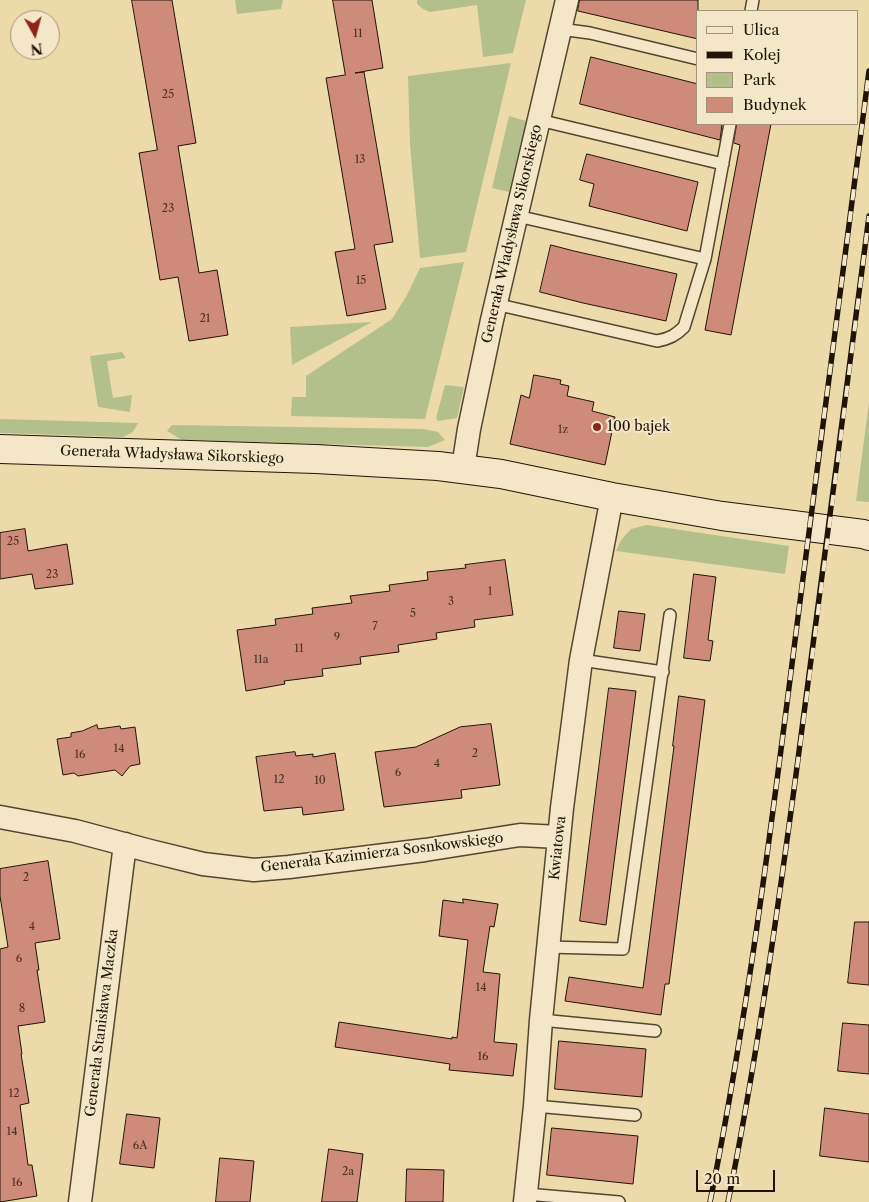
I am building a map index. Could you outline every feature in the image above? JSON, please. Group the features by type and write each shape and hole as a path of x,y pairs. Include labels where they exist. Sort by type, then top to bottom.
{"main road":[{"name":"Generała Władysława Sikorskiego","path":"0,449 377,462 463,468 722,516 867,535"}],"street":[{"name":"Generała Władysława Sikorskiego","path":"463,468 469,429 495,304 566,0"},
{"name":"Kwiatowa","path":"526,1198 559,837 580,660 612,496"},
{"name":"Generała Kazimierza Sosnkowskiego","path":"0,817 75,831 203,864 254,870 425,850 520,836 559,837"},
{"name":"Generała Stanisława Maczka","path":"80,1202 125,844"}],"lane":[{"path":"560,29 590,33 696,59"},
{"path":"539,120 723,164"},
{"path":"495,304 658,341 668,339 676,334 684,327 704,259 730,125"},
{"path":"516,216 704,259"},
{"path":"548,947 623,949 670,616"},
{"path":"580,660 663,672"},
{"path":"541,1020 655,1031"},
{"path":"535,1106 635,1115"},
{"path":"526,1198 619,1202"}],"green space":[{"path":"235,0 283,0 281,9 237,14"},
{"path":"417,0 526,0 513,53 483,57 477,5 430,12 417,4"},
{"path":"511,63 466,252 420,258 410,145 408,76"},
{"path":"509,116 526,121 509,192 492,188"},
{"path":"464,262 425,419 291,416 292,397 306,397 306,376 392,319 407,295 420,268"},
{"path":"372,322 292,365 290,327"},
{"path":"122,352 126,358 107,361 113,398 132,395 130,412 98,407 90,356"},
{"path":"445,385 464,387 457,418 438,421 436,418"},
{"path":"869,402 869,502 856,501"},
{"path":"0,419 138,423 133,432 123,437 0,433"},
{"path":"172,425 424,429 438,432 445,440 428,447 182,440 167,431"},
{"path":"647,525 789,546 785,574 616,551 621,540 631,529"}],"building":[{"path":"132,0 172,0 196,143 178,146 199,273 217,270 228,335 189,341 178,277 160,280 139,153 157,150"},
{"path":"333,0 372,0 383,68 355,73 364,72 393,242 374,245 386,309 347,316 335,252 355,249 326,78 345,75"},
{"path":"580,0 698,0 696,39 578,11"},
{"path":"591,57 696,83 696,125 722,125 720,140 580,104"},
{"path":"737,125 771,125 731,335 705,330 740,145 734,143"},
{"path":"587,154 698,182 687,231 589,206 594,184 580,180"},
{"path":"551,245 677,274 666,321 540,292"},
{"path":"534,375 561,380 560,384 569,386 567,396 594,402 592,411 615,417 605,465 510,444 521,395 529,398"},
{"path":"25,529 28,551 67,544 73,584 35,589 32,574 0,579 0,533"},
{"path":"505,560 513,615 474,620 475,627 436,633 437,639 398,645 399,652 360,657 361,664 322,669 323,676 284,681 285,684 246,691 237,630 276,625 275,619 313,614 312,608 352,603 350,596 390,591 389,585 428,580 427,572 466,568 465,565"},
{"path":"694,574 716,577 708,640 713,641 710,661 684,658"},
{"path":"619,611 645,614 640,651 614,648"},
{"path":"609,688 636,691 606,925 580,921"},
{"path":"679,696 705,700 669,984 665,984 661,1015 565,1001 569,977 643,988"},
{"path":"491,724 500,785 461,790 462,798 384,807 375,752 416,747 460,727"},
{"path":"97,725 98,729 120,726 121,729 135,727 140,764 130,766 122,776 115,770 78,776 74,773 63,775 57,739 71,737 71,733"},
{"path":"295,752 296,756 313,754 313,757 335,753 344,810 303,815 302,807 264,811 256,757"},
{"path":"48,861 60,939 35,943 45,1022 18,1026 29,1103 20,1105 28,1165 32,1165 37,1196 0,1202 0,949 8,947 0,896 0,869"},
{"path":"463,899 498,904 494,927 490,926 483,972 500,974 494,1042 517,1044 513,1076 449,1070 450,1064 335,1047 339,1022 452,1039 452,1037 457,1038 468,940 439,936 443,900 463,903"},
{"path":"855,922 869,922 869,985 848,983"},
{"path":"843,1023 869,1025 869,1074 838,1071"},
{"path":"559,1041 646,1049 642,1097 555,1089"},
{"path":"825,1108 869,1114 869,1162 820,1156"},
{"path":"127,1114 160,1118 154,1168 120,1164"},
{"path":"552,1128 638,1136 633,1184 547,1175"},
{"path":"329,1149 363,1154 357,1202 322,1202"},
{"path":"220,1158 254,1161 250,1202 216,1202"},
{"path":"407,1169 444,1170 443,1202 406,1202"}],"railway":[{"path":"710,1202 737,1057 759,911 869,71"},
{"path":"728,1202 765,992 824,570 869,216"}],"place":[{"name":"100 bajek","path":"597,427"}]}
